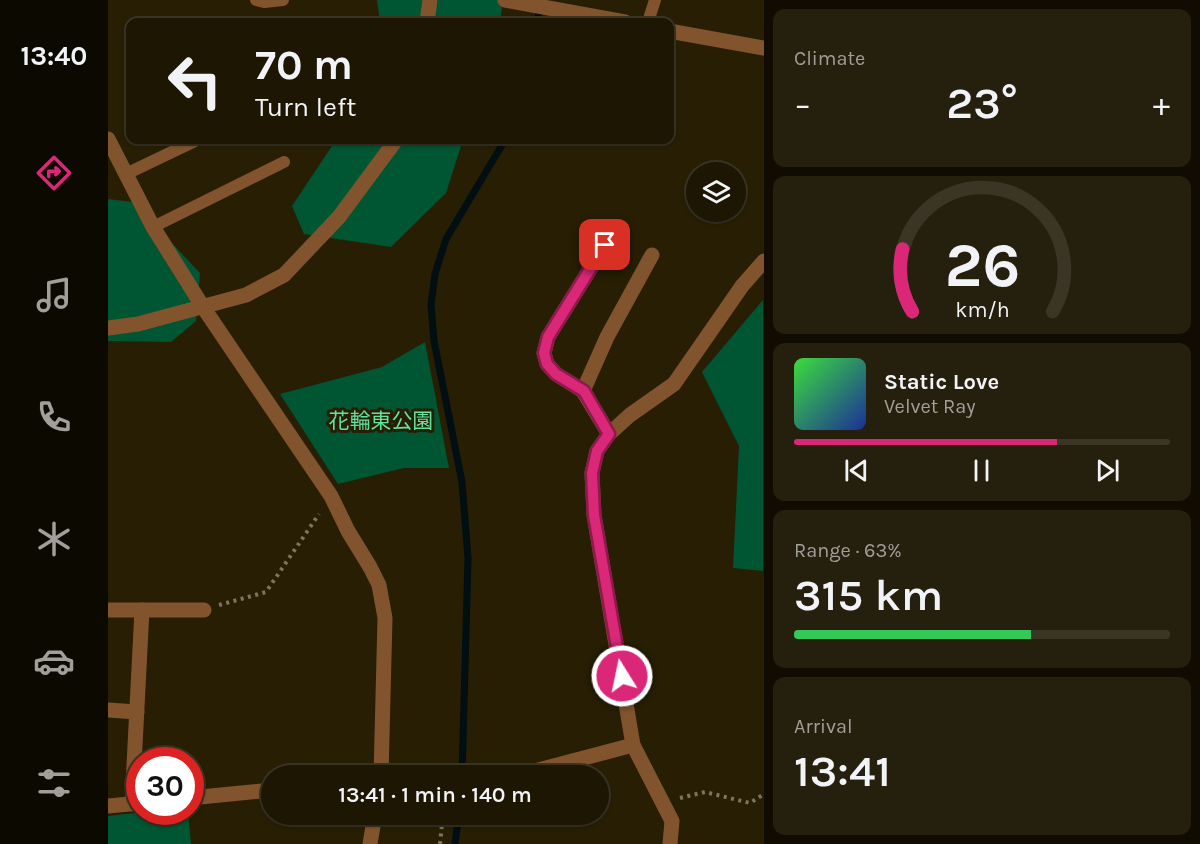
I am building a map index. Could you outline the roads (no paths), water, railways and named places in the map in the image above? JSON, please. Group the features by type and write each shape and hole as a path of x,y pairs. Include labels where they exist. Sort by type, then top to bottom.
{"street":[{"path":"428,18 430,0"},
{"path":"505,0 603,18"},
{"path":"674,32 764,48"},
{"path":"108,139 153,227 203,307 331,496 379,585 385,618 381,765"},
{"path":"108,328 138,324 246,295 284,275 339,217 393,144"},
{"path":"605,245 548,337 544,353 547,364 556,374 584,391 609,434"},
{"path":"584,391 607,337 652,255"},
{"path":"670,844 672,821 633,745 594,515 592,473 597,451 609,434 630,415 674,384 742,286 764,261"},
{"path":"108,610 204,610"},
{"path":"137,747 142,610"},
{"path":"108,710 137,712"},
{"path":"557,765 633,745"},
{"path":"204,797 261,791"},
{"path":"108,806 126,804"},
{"path":"370,844 373,825"}],"lane":[{"path":"256,0 264,2 283,0"},
{"path":"649,18 656,0"},
{"path":"126,174 189,144"},
{"path":"153,227 284,162"}],"waterway":[{"path":"538,18 540,7"},
{"path":"462,765 468,558 462,482 434,341 431,305 435,274 446,239 503,144"},
{"path":"455,844 458,825"}],"park label":[{"name":"花輪東公園","path":"381,421"}]}
